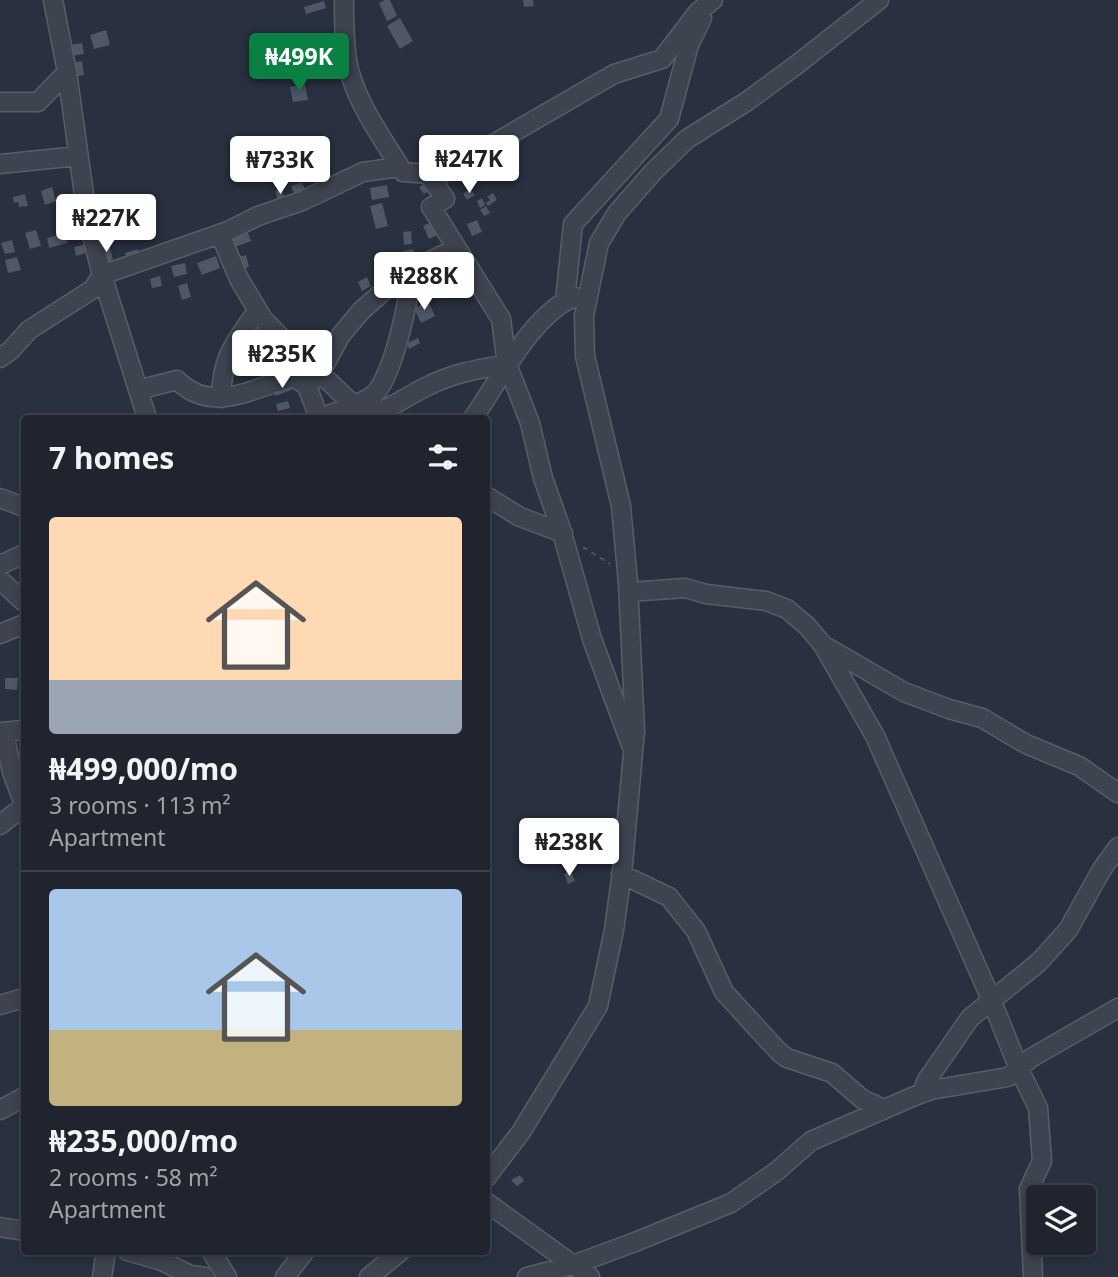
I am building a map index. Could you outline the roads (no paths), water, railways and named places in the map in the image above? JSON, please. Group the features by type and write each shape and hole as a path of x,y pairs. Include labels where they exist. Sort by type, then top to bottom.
{"street":[{"path":"52,0 67,72 87,216 110,302 146,415"},
{"path":"344,0 345,43 351,75 358,95 403,172"},
{"path":"490,1173 521,1132 598,1006 614,930 621,874 635,719 621,506 584,356 584,316 599,243 617,213 687,139 746,102 879,0"},
{"path":"403,172 428,174 457,165 614,74 662,59 698,12 711,2"},
{"path":"565,301 573,224 669,118 689,45 711,2"},
{"path":"0,102 38,102 67,72"},
{"path":"0,164 78,156"},
{"path":"0,358 29,330 93,289 102,275 220,234 363,173 400,167 403,172"},
{"path":"428,174 445,199 431,207 501,319 507,364 530,423 543,478 564,537 592,639 634,753"},
{"path":"220,234 232,267 257,311 296,353 362,413 383,413 426,386 452,375 507,364"},
{"path":"307,386 320,373 341,335 361,311 403,274 455,248"},
{"path":"110,302 115,285 127,267"},
{"path":"362,413 385,379 395,353 411,289 411,270"},
{"path":"475,415 515,351 538,326 565,301 589,293"},
{"path":"221,398 228,352 257,311"},
{"path":"138,390 177,380 201,396 234,397 293,377 307,386 320,415"},
{"path":"0,498 21,506"},
{"path":"490,498 520,517 564,537"},
{"path":"0,565 21,555"},
{"path":"0,580 21,599"},
{"path":"628,584 685,588 706,594 766,601 787,610 807,626 823,645 875,736 1040,1114 1042,1161 1029,1189 1033,1277"},
{"path":"0,634 21,625"},
{"path":"823,645 904,692 982,718 1026,744 1079,766 1118,793"},
{"path":"21,730 2,733 21,797"},
{"path":"0,825 21,808"},
{"path":"922,1093 927,1080 970,1018 1039,962 1055,945 1072,923 1102,869 1118,847"},
{"path":"621,874 669,897 696,930 723,992 779,1052 787,1058 832,1073 862,1099 884,1109"},
{"path":"0,1005 21,999"},
{"path":"527,1277 573,1265 732,1203 777,1171 811,1141 922,1093 1001,1080 1031,1058 1118,1008"},
{"path":"0,1110 21,1099"},
{"path":"490,1205 590,1277"},
{"path":"0,1227 21,1230"},
{"path":"102,1277 105,1255"},
{"path":"141,1255 162,1261 190,1275 205,1277"},
{"path":"213,1255 227,1277"},
{"path":"285,1277 301,1255"},
{"path":"369,1277 396,1255"}]}
